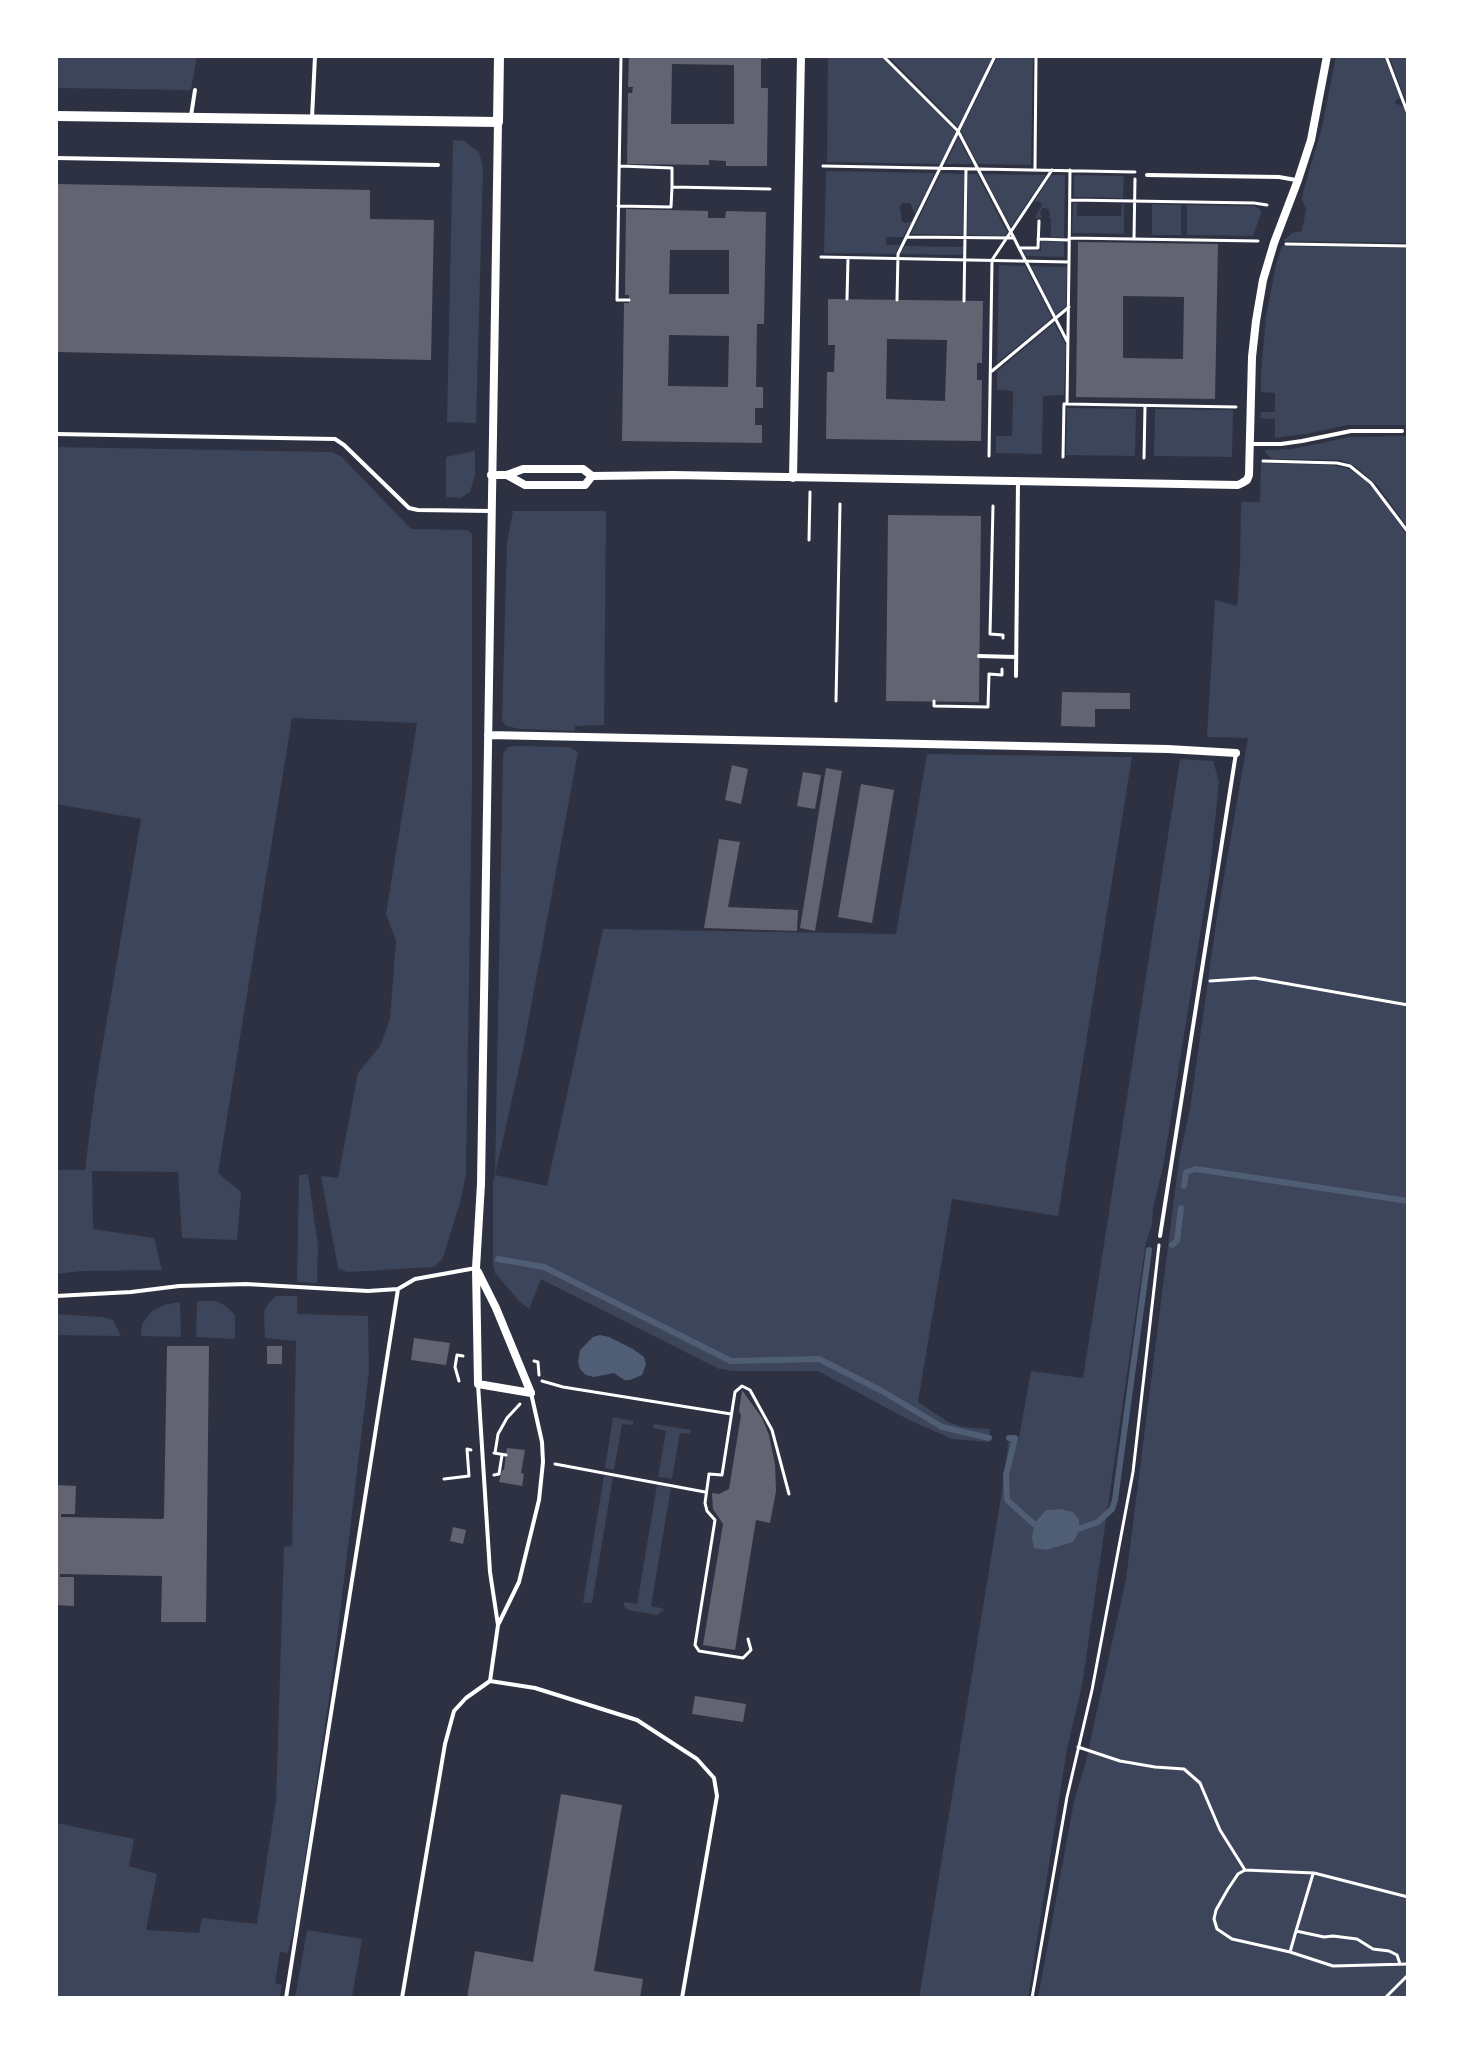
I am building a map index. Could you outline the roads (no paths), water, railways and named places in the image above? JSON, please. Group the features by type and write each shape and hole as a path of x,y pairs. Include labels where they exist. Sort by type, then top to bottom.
{"street":[{"path":"499,56 481,1169 476,1268 478,1384 531,1393"},
{"path":"793,478 801,56"},
{"path":"491,475 507,475 523,469 583,469 592,476 1238,485 1247,480 1250,461 1252,357 1261,294 1274,243 1311,140 1327,56"},
{"path":"56,116 498,122"},
{"path":"507,475 525,485 585,485 592,476"},
{"path":"488,735 1236,753"},
{"path":"476,1268 531,1393"}],"lane":[{"path":"312,120 315,56"},
{"path":"190,118 195,90"},
{"path":"56,158 438,165"},
{"path":"1147,175 1298,180"},
{"path":"1250,444 1302,441 1351,431 1402,431"},
{"path":"56,434 335,439 409,508 491,511"},
{"path":"1016,676 1018,481"},
{"path":"979,656 1016,657"},
{"path":"1160,1236 1236,753"},
{"path":"56,1296 246,1284 368,1291 398,1289 415,1279 476,1268"},
{"path":"286,1998 398,1289"},
{"path":"478,1384 490,1572 498,1625 490,1681"},
{"path":"498,1625 519,1582 539,1500 542,1442 531,1393"},
{"path":"402,1998 445,1744 454,1711 490,1681 535,1688 637,1720 697,1759 714,1778 717,1796 682,1998"}],"waterway":[{"path":"1184,1186 1186,1172 1196,1169 1408,1201"},
{"path":"1172,1245 1177,1241 1181,1208"},
{"path":"1079,1529 1098,1522 1112,1509 1115,1500 1149,1250"},
{"path":"498,1259 544,1267 731,1361 819,1359 882,1391 942,1427 989,1438"},
{"path":"1009,1438 1015,1438 1006,1475 1007,1500 1034,1524"}]}
